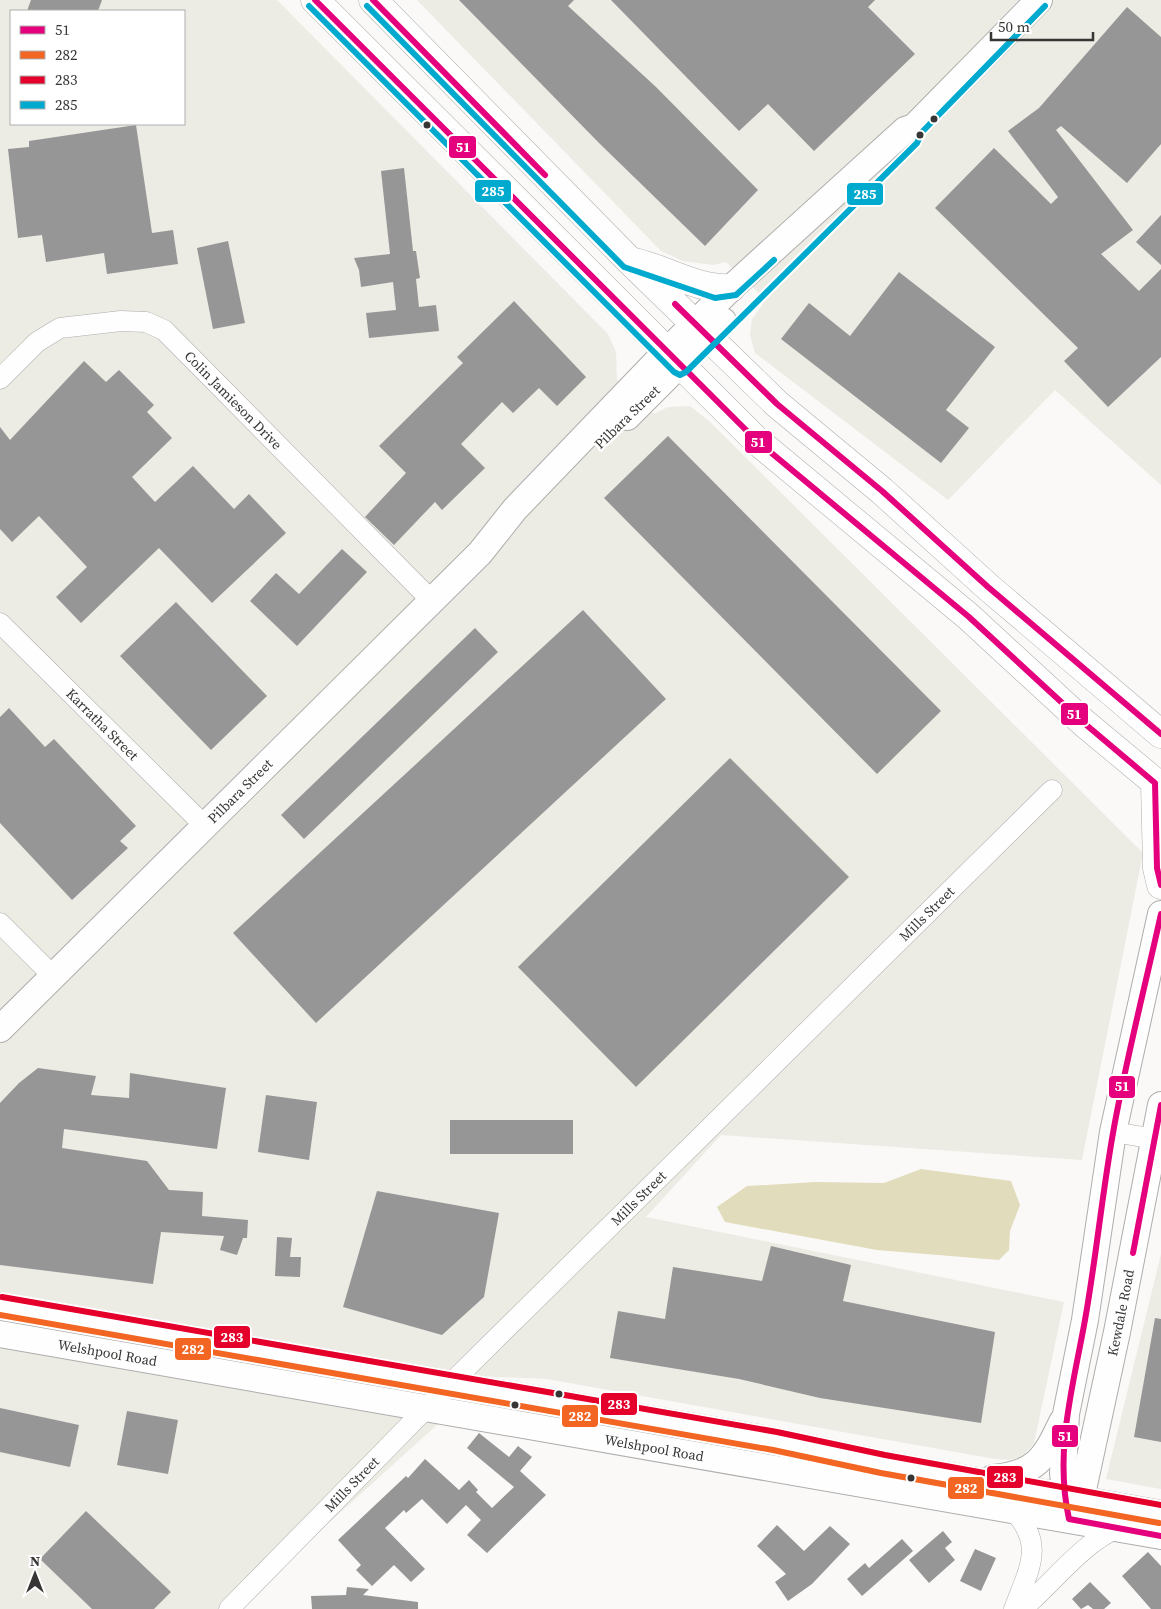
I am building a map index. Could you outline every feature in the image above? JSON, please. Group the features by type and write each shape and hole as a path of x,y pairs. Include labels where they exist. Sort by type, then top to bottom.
{"highway":[{"path":"314,0 757,441 969,617 1084,723 1158,785 1157,868 1161,886"},
{"path":"373,0 629,260 777,404 882,491 988,586 1161,734"},
{"path":"629,260 660,268 704,287 731,288"},
{"path":"1114,693 1161,717"}],"main road":[{"name":"Pilbara Street","path":"701,331 731,288 905,130 914,127 1039,0"},
{"name":"Pilbara Street","path":"0,1029 480,553 515,525 701,331 912,137 914,127"},
{"path":"972,1480 1011,1476 1033,1468 1048,1452 1066,1414 1085,1320 1113,1132 1161,914"},
{"name":"Kewdale Road","path":"1072,1508 1117,1332 1158,1140 1161,1105"},
{"name":"Welshpool Road","path":"0,1306 765,1440 972,1480 1072,1508 1118,1528 1161,1536"},
{"name":"Welshpool Road","path":"0,1334 1012,1509 1072,1508 1161,1514"},
{"path":"1066,1414 1072,1508"}],"street":[{"name":"Colin Jamieson Drive","path":"0,379 37,342 60,328 121,321 146,322 164,330 432,601"},
{"name":"Karratha Street","path":"0,623 205,826"},
{"name":"Mills Street","path":"228,1609 450,1384 1052,790"},
{"path":"0,923 53,976"},
{"path":"1113,1132 1158,1140"},
{"path":"1012,1509 1027,1526 1032,1542 1030,1566 1014,1609"},
{"path":"1022,1609 1047,1588 1090,1545 1102,1535 1118,1528"},
{"path":"1024,1582 1043,1581 1047,1588"}],"shaded area":[{"path":"0,0 277,0 608,334 616,352 617,380 654,414 668,407 690,406 709,421 1143,853 1082,1160 721,1135 646,1217 1064,1302 1034,1443 1023,1456 1010,1460 995,1459 547,1379 476,1376 439,1423 234,1609 0,1609"},
{"path":"417,0 1161,0 1161,485 1055,390 948,500 755,353 750,335 752,319 766,300 726,262 713,265 683,261 661,251"},
{"path":"921,1169 1011,1181 1020,1205 1010,1231 1009,1250 999,1260 877,1250 725,1222 717,1207 747,1186 816,1182 884,1183"},
{"path":"1161,1254 1161,1489 1106,1479"}],"building":[{"path":"31,0 102,0 98,10 27,10"},
{"path":"459,0 574,0 568,6 656,87 758,190 705,246 599,143"},
{"path":"611,0 875,0 868,7 915,54 814,151 768,104 739,131"},
{"path":"1127,7 1161,37 1161,144 1127,183 1061,126 1056,130 1133,230 1101,254 1139,291 1161,269 1161,357 1108,407 1064,361 1078,348 935,208 994,148 1051,204 1058,197 1008,131 1039,108"},
{"path":"136,125 152,233 173,230 178,264 107,274 104,253 46,262 42,235 18,238 8,149 29,147 29,141"},
{"path":"404,168 413,251 416,251 420,278 416,279 419,307 436,305 439,331 369,338 366,313 396,310 393,282 361,287 359,270 354,258 390,254 381,171"},
{"path":"1161,215 1161,265 1136,242"},
{"path":"228,241 245,323 213,329 197,248"},
{"path":"899,272 995,347 946,410 969,428 941,463 781,339 809,303 850,336"},
{"path":"514,301 586,377 557,406 539,388 513,413 502,402 461,444 485,468 442,510 435,502 394,545 365,517 406,473 379,446 463,363 457,357"},
{"path":"84,361 106,382 119,370 154,405 147,412 172,438 132,477 155,502 193,466 234,509 249,494 286,533 212,603 159,548 81,623 56,597 87,567 39,516 12,542 0,529 0,427 10,440"},
{"path":"668,436 941,711 877,774 604,498"},
{"path":"342,549 367,572 297,646 250,601 276,573 299,594"},
{"path":"176,602 267,696 211,750 120,656"},
{"path":"583,610 666,699 316,1023 233,933"},
{"path":"475,628 498,652 304,839 281,815"},
{"path":"9,708 45,747 54,739 136,826 120,841 128,848 72,900 0,823 0,717"},
{"path":"730,758 849,877 636,1087 518,967"},
{"path":"38,1068 96,1076 91,1095 129,1098 130,1073 226,1088 217,1149 64,1129 62,1148 147,1161 169,1190 203,1192 202,1216 248,1220 247,1238 243,1238 237,1255 220,1250 224,1236 161,1232 153,1284 0,1265 0,1103 19,1083"},
{"path":"266,1095 317,1102 309,1160 258,1152"},
{"path":"450,1120 573,1120 573,1154 450,1154"},
{"path":"377,1191 499,1213 484,1297 442,1335 343,1307"},
{"path":"277,1237 292,1238 290,1257 301,1257 300,1277 275,1276"},
{"path":"771,1246 851,1265 843,1301 995,1332 981,1423 820,1398 739,1379 610,1358 618,1311 665,1319 673,1267 762,1281"},
{"path":"1155,1318 1161,1319 1161,1442 1134,1437"},
{"path":"0,1408 79,1425 70,1467 0,1452"},
{"path":"127,1411 178,1420 168,1474 117,1465"},
{"path":"479,1433 509,1457 518,1446 532,1457 520,1471 546,1495 487,1553 467,1535 481,1520 466,1505 447,1524 422,1499 406,1513 404,1510 385,1528 425,1569 411,1582 394,1565 372,1586 356,1570 361,1565 338,1540 406,1476 408,1478 425,1459 459,1490 469,1480 478,1490 476,1492 492,1508 514,1487 467,1448"},
{"path":"86,1511 171,1592 154,1609 92,1609 40,1559"},
{"path":"777,1525 804,1551 830,1526 850,1544 812,1584 788,1601 775,1582 786,1574 757,1546"},
{"path":"943,1531 952,1542 945,1548 955,1560 929,1583 909,1560"},
{"path":"902,1539 913,1551 862,1596 847,1579 865,1563 869,1568"},
{"path":"975,1549 996,1558 981,1591 960,1581"},
{"path":"1148,1552 1161,1566 1161,1609 1151,1609 1122,1576"},
{"path":"1090,1582 1111,1603 1104,1609 1093,1609 1088,1605 1081,1609 1072,1599"},
{"path":"347,1587 369,1589 363,1595 418,1602 418,1609 312,1609 311,1596 346,1595"}],"transit line":[{"name":"51","path":"315,0 757,441 969,617 1084,723 1155,783 1157,868 1161,885"},
{"name":"51","path":"373,0 545,175"},
{"name":"285","path":"309,6 674,372 680,375 686,372 917,143 922,132 1045,6"},
{"name":"285","path":"367,6 624,267 715,298 736,295 774,260"},
{"name":"51","path":"675,304 777,404 882,491 988,587 1161,734"},
{"name":"51","path":"1161,914 1113,1133 1089,1297 1067,1419 1063,1469 1069,1519 1161,1536"},
{"name":"51","path":"1133,1253 1161,1105"},
{"name":"283","path":"2,1297 777,1432 885,1455 1161,1505"},
{"name":"282","path":"0,1315 773,1450 881,1473 1159,1523"}]}
